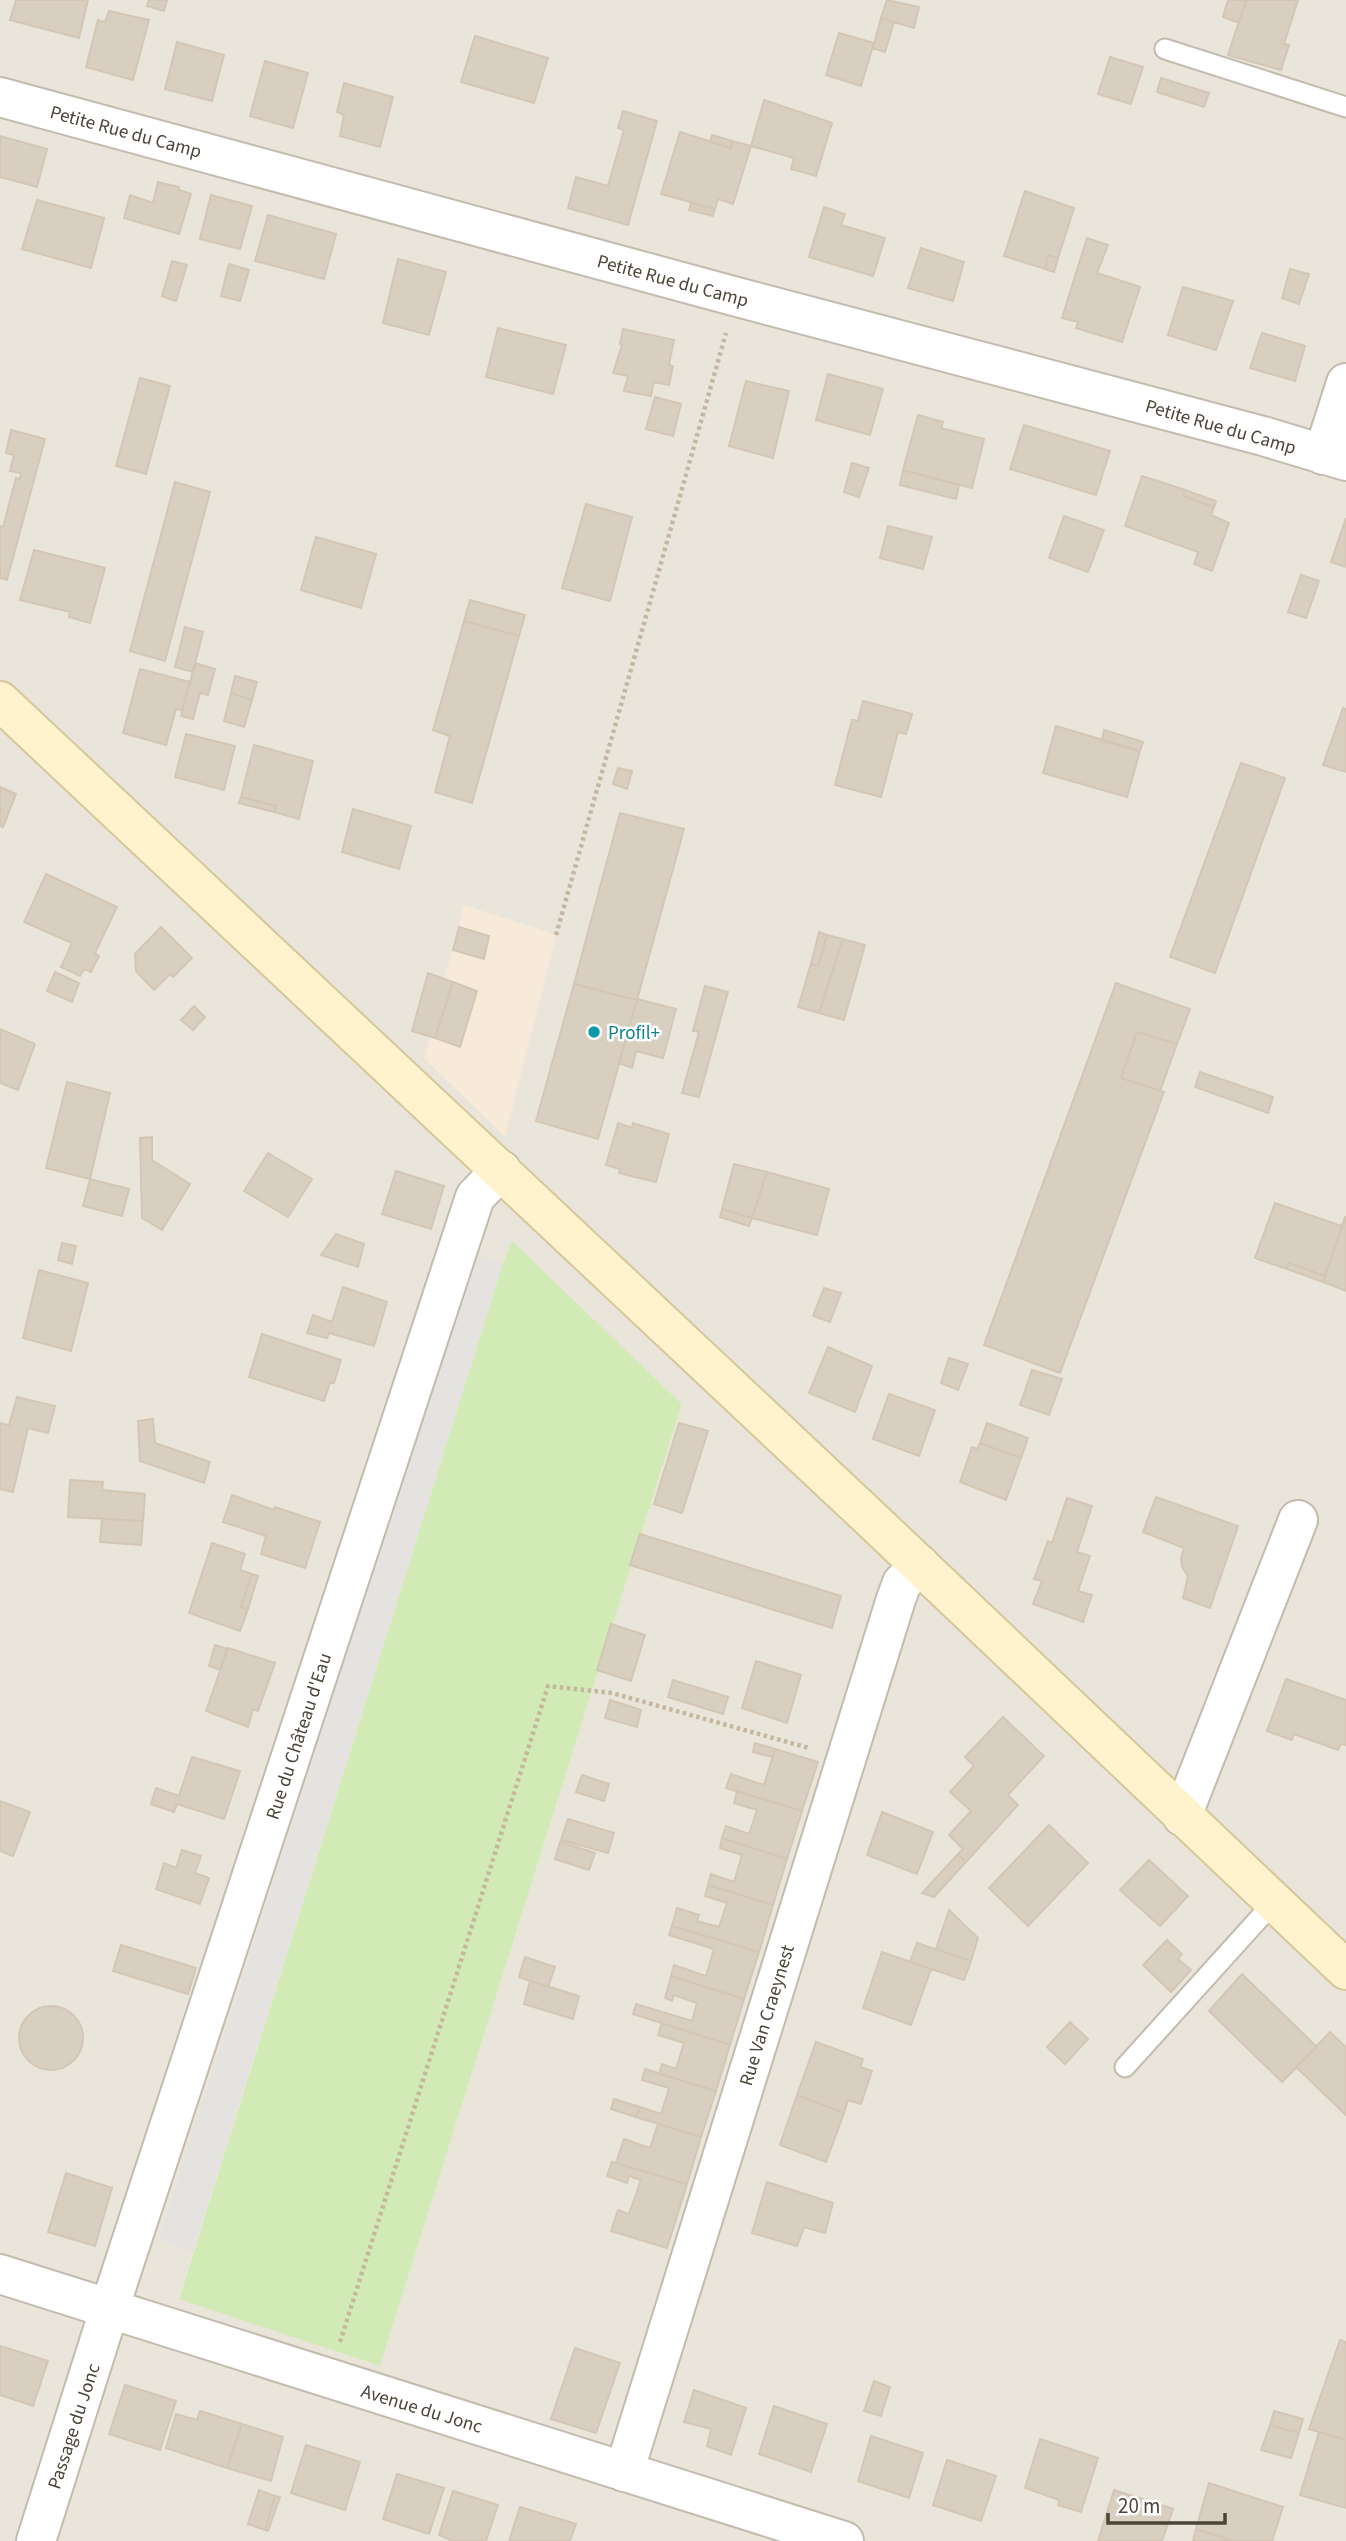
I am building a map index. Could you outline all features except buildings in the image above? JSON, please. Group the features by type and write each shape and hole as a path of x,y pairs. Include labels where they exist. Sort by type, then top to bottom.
{"main road":[{"path":"0,701 920,1565 1346,1970"}],"street":[{"name":"Petite Rue du Camp","path":"0,97 737,297 1263,436 1334,458"},
{"path":"1334,458 1346,383"},
{"name":"Rue du Château d'Eau","path":"111,2310 475,1197 501,1170"},
{"path":"1182,1815 1298,1520"},
{"name":"Rue Van Craeynest","path":"624,2472 896,1599 902,1583 920,1565"},
{"name":"Avenue du Jonc","path":"0,2274 844,2541"},
{"name":"Passage du Jonc","path":"36,2541 111,2310"}],"lane":[{"path":"1165,49 1346,107"},
{"path":"1125,2067 1274,1902"}],"path":[{"path":"556,935 737,297"},
{"path":"328,2379 548,1686 612,1693 846,1759"}],"shaded area":[{"path":"0,0 1346,0 1346,2541 0,2541","holes":["512,1242 682,1404 380,2366 179,2298 503,1263"]},
{"path":"464,905 556,935 505,1137 424,1058"},
{"path":"474,1255 503,1263 193,2252 159,2239"}],"green space":[{"path":"512,1241 682,1404 380,2366 179,2299"}],"place":[{"name":"Profil+","path":"594,1032"}]}
